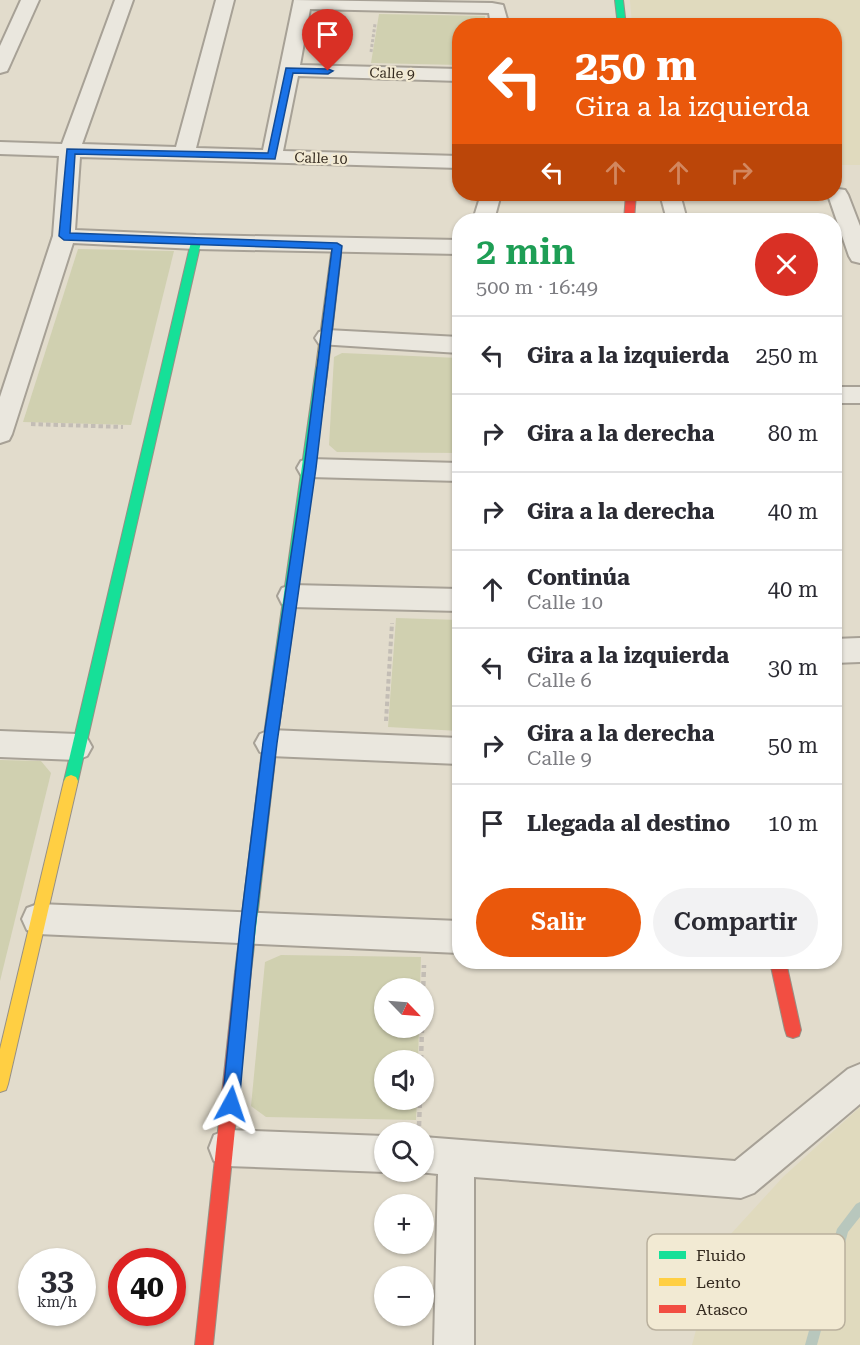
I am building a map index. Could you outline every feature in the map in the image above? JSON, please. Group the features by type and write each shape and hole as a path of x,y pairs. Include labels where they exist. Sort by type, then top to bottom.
{"street":[{"path":"0,67 30,0"},
{"path":"2,429 64,236 70,151 124,0"},
{"path":"184,155 225,0"},
{"path":"619,0 621,18"},
{"path":"272,156 303,2 492,8 497,9 499,18"},
{"name":"Calle 9","path":"289,70 452,75"},
{"name":"Calle 10","path":"0,148 452,162"},
{"path":"840,201 860,256"},
{"path":"64,236 337,246 452,247"},
{"path":"0,1084 196,242"},
{"path":"204,1345 270,743 310,468 337,246"},
{"path":"327,338 452,345"},
{"path":"842,395 860,395"},
{"path":"310,468 452,472"},
{"path":"292,596 452,600"},
{"path":"842,651 860,650"},
{"path":"270,743 452,751"},
{"path":"0,744 77,747"},
{"path":"38,919 452,937"},
{"path":"780,969 794,1030"},
{"path":"454,1345 440,1156 741,1180 860,1081"},
{"path":"226,1148 374,1154"}],"path":[{"path":"368,73 378,5"},
{"path":"2,429 152,427"},
{"path":"384,748 394,598"}],"shaded area":[{"path":"630,0 860,0 860,165 842,165 842,18 631,18"},
{"path":"860,1107 860,1345 692,1345 696,1330 845,1330 845,1234 731,1234 783,1177"}],"green space":[{"path":"379,14 485,16 485,18 452,18 452,65 371,63"},
{"path":"78,249 174,251 131,425 23,422"},
{"path":"342,353 452,358 452,453 337,452 329,445 334,357"},
{"path":"396,618 452,620 452,731 388,727"},
{"path":"0,760 41,761 51,773 0,981"},
{"path":"281,955 421,957 420,978 374,978 374,1038 419,1038 418,1050 374,1050 374,1110 416,1110 416,1120 266,1117 251,1106 265,962"}],"waterway":[{"path":"842,1234 860,1208"},
{"path":"811,1345 815,1330"}],"traffic: fast":[{"path":"619,0 621,18"},
{"path":"71,781 196,242"},
{"path":"243,972 270,742 322,367"}],"traffic: slow":[{"path":"322,367 337,246"},
{"path":"0,1084 71,781"}],"traffic: jam":[{"path":"630,201 630,213"},
{"path":"780,969 793,1030"},
{"path":"204,1345 243,972"}],"route":[{"path":"231,1104 248,928 270,743 310,468 337,246 64,236 70,151 272,156 289,70 328,71"}]}
